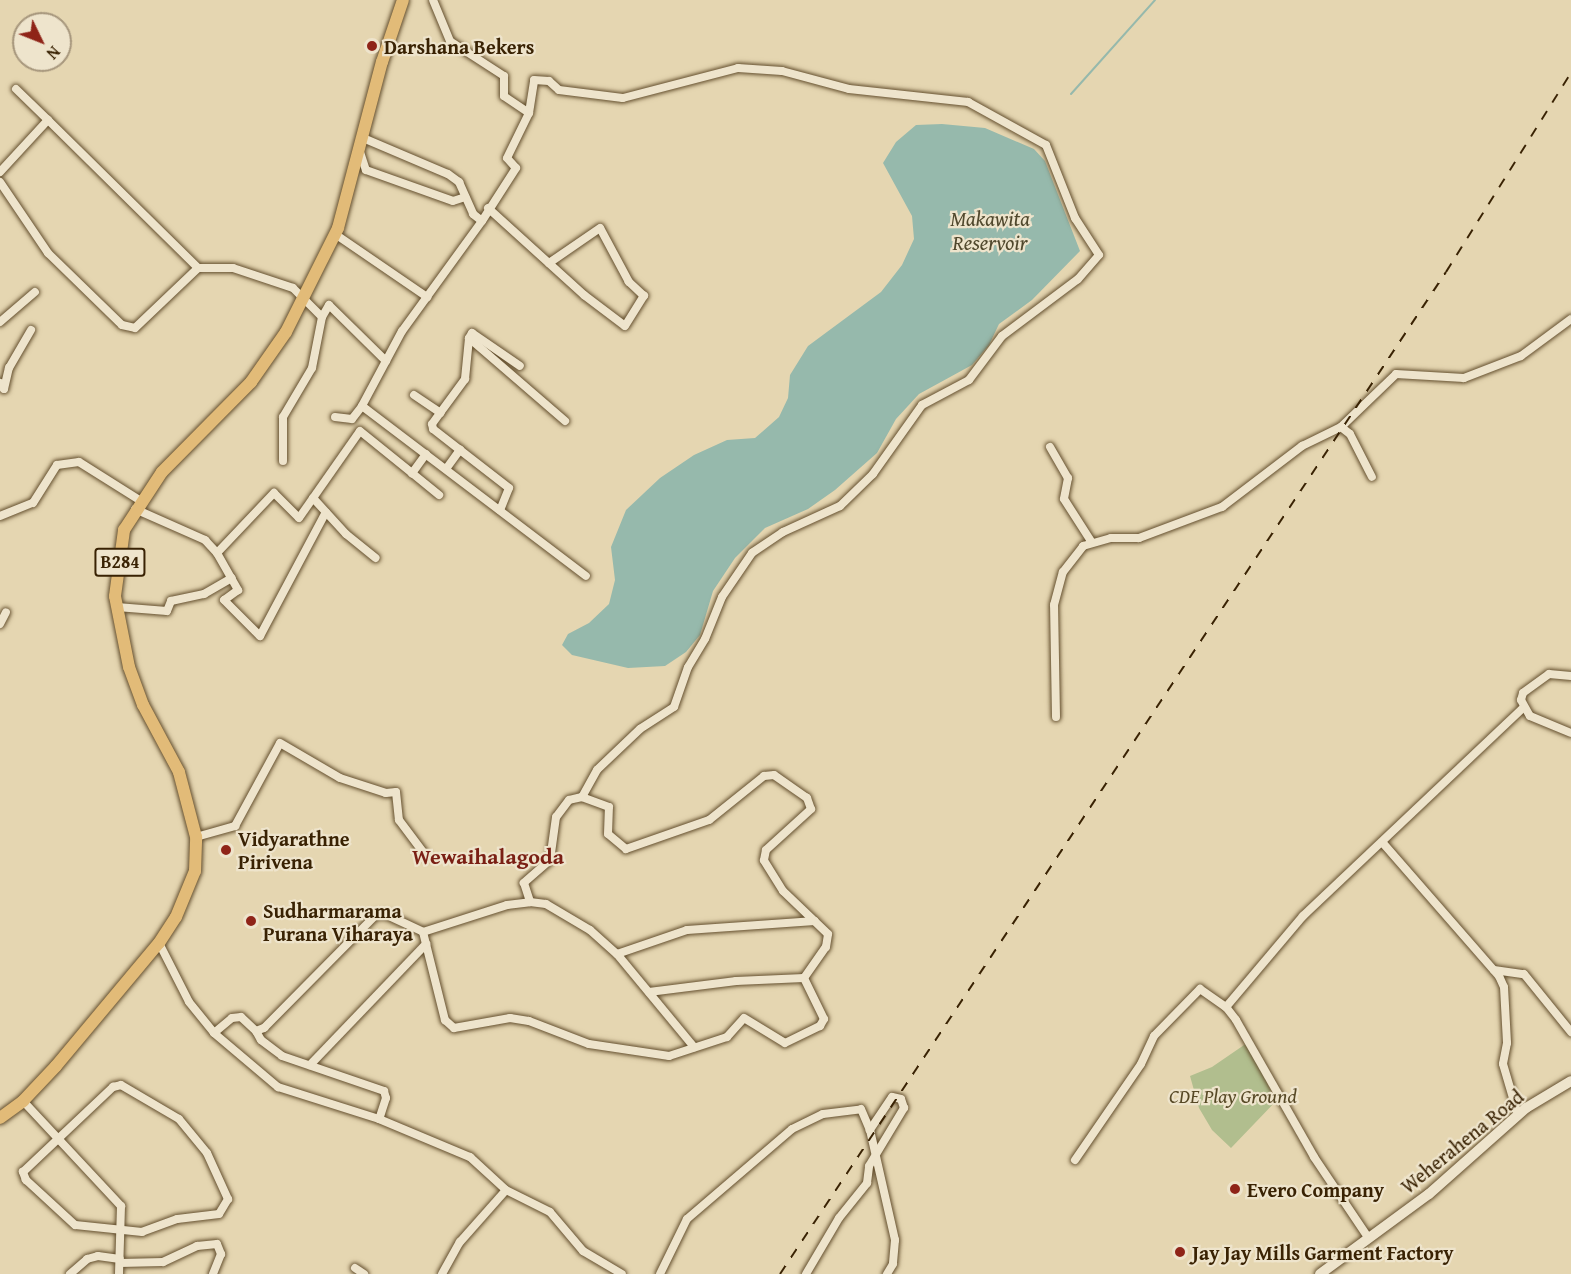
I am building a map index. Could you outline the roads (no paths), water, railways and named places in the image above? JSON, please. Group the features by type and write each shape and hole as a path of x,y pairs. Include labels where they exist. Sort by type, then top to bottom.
{"main road":[{"name":"B284","path":"0,1118 23,1101 159,943 176,917 195,871 196,837 180,771 143,705 129,667 115,596 124,530 138,505 162,472 251,382 286,332 335,234 382,62 403,0"},
{"name":"Weherahena Road","path":"1320,1274 1367,1236 1430,1194 1518,1115 1571,1082"}],"street":[{"path":"433,0 450,41 504,76 504,96 529,113"},
{"path":"335,417 352,419 427,297 482,221 516,168 507,158 529,113 534,80 549,81 559,90 623,98 738,68 782,71 849,89 968,102 1046,145 1075,218 1099,255 1078,279 1002,336 969,380 922,405 873,474 840,506 783,532 752,554 722,597 705,639 688,667 674,707 640,729 597,770 582,797 560,807 550,860 524,883 530,902"},
{"path":"16,89 198,268"},
{"path":"0,172 48,120"},
{"path":"363,138 448,174 459,182 473,214 482,221"},
{"path":"359,151 366,170 453,201 465,197"},
{"path":"0,182 48,254 122,325 135,328 198,268 233,268 293,288 322,318"},
{"path":"489,208 584,295 625,326 644,296 629,282 600,228 549,263"},
{"path":"335,234 427,297"},
{"path":"0,322 35,292"},
{"path":"283,461 283,417 298,398 312,368 322,318 329,305 386,361"},
{"path":"1056,717 1056,596 1070,561 1091,541 1139,538 1222,507 1302,446 1341,427 1396,374 1464,378 1521,356 1571,319"},
{"path":"0,383 4,389 9,368 31,330"},
{"path":"500,510 509,488 433,429 441,413 465,379 469,338 472,333 520,366"},
{"path":"469,338 565,422"},
{"path":"414,395 441,413"},
{"path":"362,405 585,576"},
{"path":"1341,427 1350,434 1372,477"},
{"path":"217,553 274,493 299,518 360,431 439,495"},
{"path":"1050,447 1068,478 1064,499 1091,541"},
{"path":"446,469 460,450"},
{"path":"412,473 426,454"},
{"path":"0,516 33,503 57,465 79,462 138,505 205,540 217,553 238,590 224,600 260,636 327,512"},
{"path":"313,498 346,534 376,558"},
{"path":"117,607 167,611 171,601 204,594 232,578"},
{"path":"0,624 6,612"},
{"path":"1571,676 1549,674 1523,693 1524,707 1530,716 1571,733"},
{"path":"1226,1007 1303,916 1524,707"},
{"path":"196,837 235,826 280,743 340,778 386,794 396,792 399,820 426,856"},
{"path":"582,797 609,807 608,834 626,849 709,820 764,776 774,775 807,798 811,809 766,850 764,860 783,891 815,921 829,941 804,978"},
{"path":"1382,842 1494,970 1504,987 1507,1043 1503,1064 1518,1115"},
{"path":"256,1031 264,1028 376,915 387,915 423,932 507,905 530,902 546,904 590,930 617,954 694,1047"},
{"path":"617,954 687,930 815,921"},
{"path":"423,932 446,1020 454,1028 510,1018 626,1052 669,1056 727,1037 744,1018 784,1043 820,1026 824,1019 804,978"},
{"path":"159,943 189,1002 214,1034 278,1087 379,1119 470,1157 506,1190 550,1212 583,1251 622,1274"},
{"path":"310,1065 426,944"},
{"path":"1494,970 1524,974 1571,1032"},
{"path":"649,992 736,981 804,978"},
{"path":"1075,1160 1141,1064 1154,1036 1191,995 1200,989 1207,991 1226,1007 1314,1157 1367,1236"},
{"path":"214,1034 232,1018 241,1017 256,1031 261,1040 282,1056 384,1092 386,1098 379,1119"},
{"path":"121,1085 178,1119 207,1154 223,1183 228,1199 225,1209 219,1214 177,1219 142,1232 75,1225 26,1180 23,1172 59,1141 113,1087 121,1085"},
{"path":"806,1274 840,1218 867,1183 876,1154 903,1112 901,1099 892,1097 870,1130"},
{"path":"23,1101 121,1206 119,1274"},
{"path":"660,1274 687,1219 792,1129 823,1114 861,1109 870,1130 895,1240 893,1264 887,1274"},
{"path":"442,1274 460,1242 506,1190"},
{"path":"70,1274 87,1259 98,1256 120,1261 163,1262 197,1246 217,1244 221,1254 213,1274"},
{"path":"355,1268 364,1274"}],"water":[{"name":"Makawita Reservoir","path":"942,124 985,128 1034,149 1045,161 1080,251 1032,300 999,324 989,345 972,365 919,394 896,419 877,453 835,490 808,509 765,528 735,558 713,591 700,635 686,652 665,666 628,668 572,655 562,645 568,634 589,623 609,604 615,580 611,547 626,510 660,478 694,455 727,440 755,438 779,417 788,398 790,375 808,346 881,292 902,265 914,239 912,216 883,163 896,142 916,125"}],"waterway":[{"path":"1071,94 1155,0"}],"railway":[{"path":"780,1274 1446,272 1571,73"}],"place":[{"name":"Darshana Bekers","path":"372,46"},
{"name":"Vidyarathne Pirivena","path":"226,850"},
{"name":"Sudharmarama Purana Viharaya","path":"251,921"},
{"name":"Evero Company","path":"1235,1189"},
{"name":"Jay Jay Mills Garment Factory","path":"1180,1252"}],"district":[{"name":"Wewaihalagoda","path":"488,857"}],"park label":[{"name":"CDE Play Ground","path":"1233,1095"}]}
